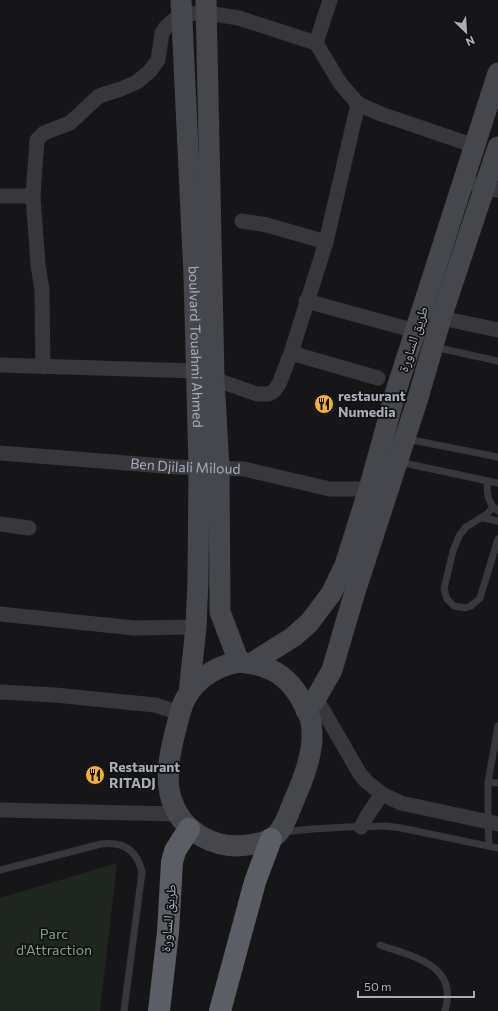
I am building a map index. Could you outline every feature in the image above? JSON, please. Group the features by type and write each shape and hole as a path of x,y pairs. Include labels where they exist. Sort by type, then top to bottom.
{"highway":[{"name":"طريق الساورة","path":"158,1011 168,932 172,862 184,821"},
{"path":"220,1011 255,882 275,836"}],"main road":[{"name":"boulvard Touahmi Ahmed","path":"207,6 205,375 209,467 220,612 246,662"},
{"name":"boulvard Touahmi Ahmed","path":"181,7 194,276 205,375"},
{"name":"طريق الساورة","path":"246,662 294,637 309,623 332,594 345,565 369,489 396,391 498,73"},
{"name":"طريق الساورة","path":"311,704 332,670 354,595 418,398 441,318 492,189 498,146"},
{"path":"396,391 418,398"},
{"name":"boulvard Touahmi Ahmed","path":"188,693 196,627 198,580 209,467"},
{"path":"337,583 354,595"},
{"path":"246,662 270,668 281,674 300,697 311,704 310,717 312,739 310,753 299,788 287,817 275,836 248,846 223,846 210,841 184,821 170,793 170,758 182,704 188,693 208,673 220,667 246,662"}],"street":[{"path":"316,43 330,0"},
{"path":"43,367 42,290 38,265 33,196 37,140 44,133 70,123 99,96 137,82 150,71 158,60 162,33 181,7 207,6 238,18 316,43 340,83 358,104 411,125 475,146"},
{"path":"0,365 205,375 257,394 268,394 274,391 279,384 291,353 306,301 326,242 358,104"},
{"path":"464,181 492,189"},
{"path":"0,196 33,196"},
{"path":"242,221 267,225 326,242"},
{"path":"306,301 416,331"},
{"path":"441,318 498,330"},
{"path":"291,353 378,378"},
{"name":"Ben Djilali Miloud","path":"0,453 177,467 244,469 330,489 369,489"},
{"path":"0,524 29,528"},
{"path":"0,614 134,628 196,627"},
{"path":"0,692 55,694 147,705 180,713"},
{"path":"311,704 366,782 382,794 400,803 493,823"},
{"path":"361,827 382,794"},
{"path":"0,810 184,821"}],"lane":[{"path":"433,346 498,361"},
{"path":"405,439 498,456"},
{"path":"397,462 498,483"},
{"path":"487,481 487,496 496,509 466,527 462,531 453,550 444,590 447,599 454,606 465,608 471,606 480,598 498,539"},
{"path":"483,518 498,522"},
{"path":"489,846 493,823 488,782 496,750 498,726"},
{"path":"488,782 498,784"},
{"path":"275,836 312,829 386,826 498,848"},
{"path":"0,870 110,843 120,844 128,848 135,855 140,863 142,872 124,1011"},
{"path":"380,945 426,962 441,974 446,983 448,992 448,1002 445,1011"}],"green space":[{"name":"Parc d'Attraction","path":"117,863 100,1011 0,1011 0,898"}],"place":[{"name":"restaurant Numedia","path":"324,404"},
{"name":"Restaurant RITADJ","path":"95,775"}]}
